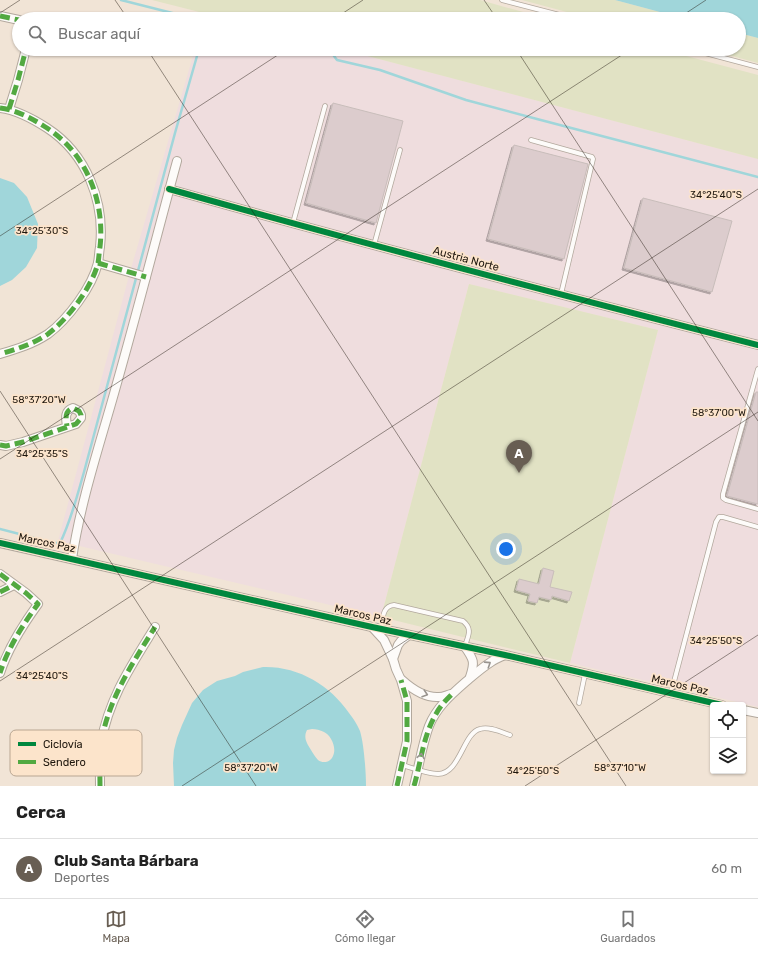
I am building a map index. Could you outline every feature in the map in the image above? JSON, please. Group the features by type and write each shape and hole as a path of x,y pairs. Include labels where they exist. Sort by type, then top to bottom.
{"street":[{"path":"0,16 12,19"},
{"path":"0,354 36,342 49,333 72,310 84,294 98,263 101,238 101,224 96,195 91,181 85,169 68,146 55,133 25,116 4,108 18,80 24,56"},
{"path":"72,559 76,534 85,498 144,276 177,161"},
{"name":"Austria Norte","path":"169,189 293,224 758,344"},
{"path":"98,263 144,276"},
{"path":"0,445 6,446 22,442 67,426"},
{"name":"Marcos Paz","path":"0,543 710,702"},
{"path":"0,574 38,604 13,642 0,674"},
{"path":"0,592 14,585"},
{"path":"372,627 384,640 393,659 407,701 407,741 396,786"},
{"path":"104,730 114,697 155,628"},
{"path":"393,659 398,645 409,635"},
{"path":"465,647 473,660 470,678"},
{"path":"414,786 424,744 436,712 452,694 484,666 505,655"},
{"path":"401,680 421,694 439,697 452,694"},
{"path":"746,711 758,713"},
{"path":"100,776 100,786"}],"lane":[{"path":"502,0 548,12"},
{"path":"715,56 758,68"},
{"path":"293,224 325,106"},
{"path":"531,140 592,157 593,159 561,294"},
{"path":"374,245 400,150"},
{"path":"758,369 723,494 723,498 726,500 758,509"},
{"path":"671,693 716,522 719,517 723,517 758,527"},
{"path":"381,629 386,607 394,605 464,621 469,628 465,647"},
{"path":"579,703 585,674"},
{"path":"402,765 437,774 447,771 452,767 471,736 479,729 491,729 510,735"}],"shaded area":[{"path":"193,56 368,56 758,159 758,707 746,704 746,702 737,702 570,663 658,330 469,284 381,617 58,541 130,272"}],"green space":[{"path":"152,0 480,0 523,12 199,12"},
{"path":"522,0 615,0 660,12 567,12"},
{"path":"746,35 758,38 758,63 732,56 746,56"},
{"path":"368,56 686,56 758,75 758,159"},
{"path":"469,284 658,330 570,663 381,617"}],"water":[{"path":"615,0 758,0 758,38 746,35 746,12 660,12"},
{"path":"0,178 14,183 27,197 38,224 37,248 26,267 12,280 0,286"},
{"path":"263,667 289,670 312,679 332,694 341,703 360,731 363,743 366,786 174,786 174,750 177,738 192,703 203,690 217,681","holes":["314,729 327,734 333,742 334,753 329,761 322,762 318,760 307,743 305,738 307,730"]}],"building":[{"path":"333,103 403,121 376,223 306,203"},
{"path":"514,145 588,164 564,259 488,239"},
{"path":"643,198 732,221 712,292 624,268"},
{"path":"756,392 758,392 758,504 727,496"},
{"path":"543,568 554,571 550,587 572,592 569,601 552,596 551,600 539,597 537,603 528,601 530,594 516,590 519,579 539,584"}],"waterway":[{"path":"121,0 168,12"},
{"path":"0,529 54,543 60,543 64,535 74,508 84,472 197,56"},
{"path":"334,56 337,60 380,70 466,100 758,177"}],"marked path":[{"path":"0,16 12,19"},
{"path":"9,109 24,56"},
{"path":"0,108 25,115 36,121 61,139 73,151 83,165 96,196 101,230 100,247 95,272 85,292 71,311 56,328 42,338 25,346 0,354"},
{"path":"98,263 146,277"},
{"path":"0,445 6,446 23,442 76,424 81,418 79,411 73,408 68,411 66,416 67,426"},
{"path":"0,574 38,604 16,637 0,673"},
{"path":"0,592 14,585"},
{"path":"104,730 109,711 115,697 155,627"},
{"path":"397,786 407,741 407,701 401,680"},
{"path":"414,786 428,731 439,708 452,694"},
{"path":"100,776 100,786"}],"cycle path":[{"path":"169,189 463,269 758,345"},
{"path":"0,543 372,627 505,655 710,702"}],"place":[{"name":"Club Santa Bárbara","path":"519,473"}]}
